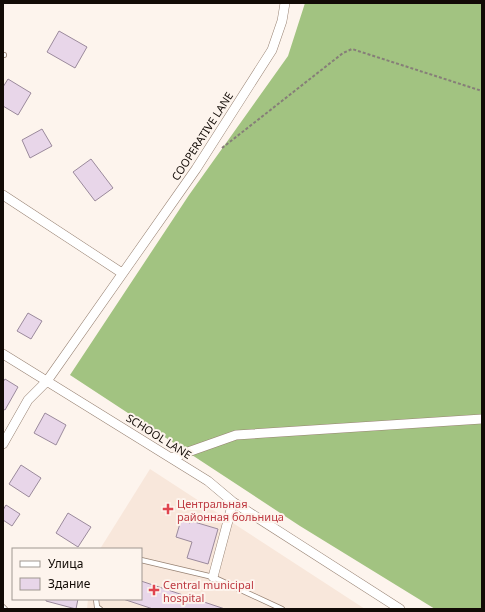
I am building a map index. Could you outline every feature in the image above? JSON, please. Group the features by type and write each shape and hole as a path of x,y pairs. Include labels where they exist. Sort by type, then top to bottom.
{"street":[{"name":"COOPERATIVE LANE","path":"3,444 28,400 47,381 196,169 272,50 282,21 285,3"},
{"path":"3,195 122,273"},
{"name":"SCHOOL LANE","path":"3,354 208,481 234,502 400,609"},
{"path":"171,458 236,435 482,419"},
{"path":"214,576 234,502"}],"lane":[{"path":"142,560 214,576 282,609"},
{"path":"96,600 97,607 100,609"}],"path":[{"path":"220,150 343,53 352,49 482,91"}],"shaded area":[{"name":"Центральная районная больница","path":"150,469 365,609 87,609 88,600 142,600 142,548 101,548"}],"green space":[{"path":"305,3 482,3 482,609 435,609 300,526 70,375 189,195 288,56"}],"building":[{"path":"59,31 87,47 75,68 47,52"},
{"path":"8,79 31,93 18,115 3,106 3,87"},
{"path":"42,129 52,146 30,158 22,140"},
{"path":"91,159 113,188 95,201 73,172"},
{"path":"28,313 42,321 31,339 17,331"},
{"path":"5,379 18,387 5,410 3,409 3,382"},
{"path":"45,413 66,425 56,445 34,433"},
{"path":"21,465 41,478 29,497 9,484"},
{"path":"6,505 20,514 12,526 3,520 3,510"},
{"path":"68,513 91,527 78,547 56,533"},
{"path":"181,520 190,523 191,521 218,529 208,564 187,558 192,542 176,537"},
{"name":"Central municipal hospital","path":"142,581 225,609 153,609 126,600 142,600"},
{"path":"46,600 78,600 76,609"}],"place":[{"name":"Центральная районная больница","path":"168,509"},
{"name":"Central municipal hospital","path":"154,590"}]}
